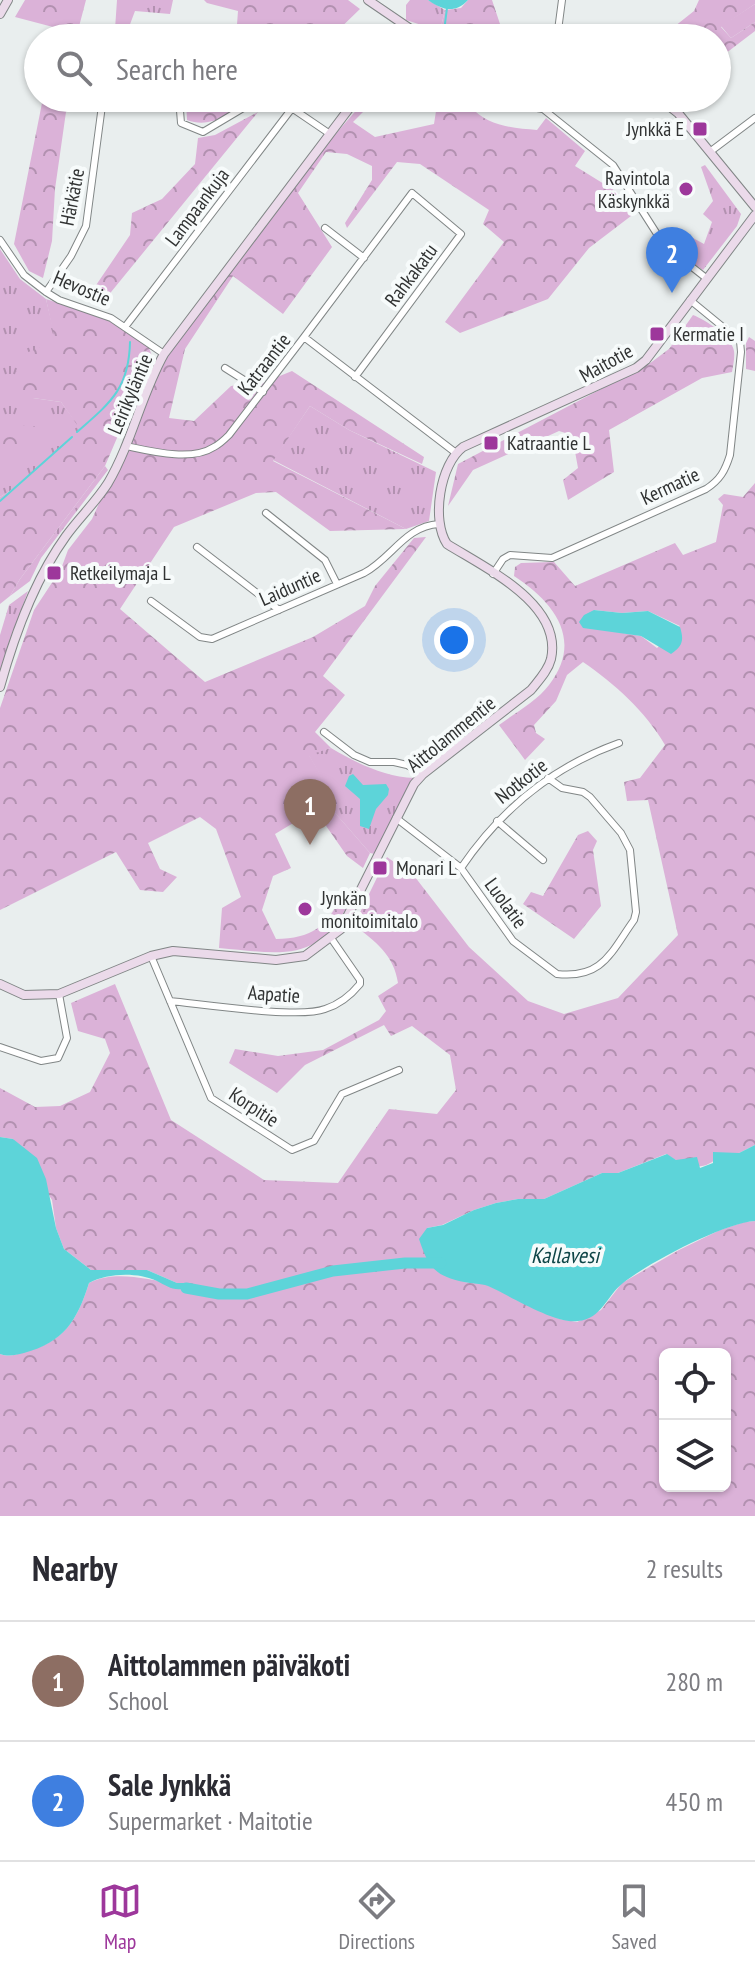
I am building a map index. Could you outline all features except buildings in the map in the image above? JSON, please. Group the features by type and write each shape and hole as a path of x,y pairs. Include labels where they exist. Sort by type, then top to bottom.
{"street":[{"path":"0,14 8,0"},
{"path":"368,0 403,24"},
{"path":"559,24 562,0"},
{"name":"Härkätie","path":"46,292 71,256 86,226 101,112"},
{"path":"180,112 181,123 203,132 237,112"},
{"name":"Lampaankuja","path":"125,327 289,112"},
{"path":"300,112 330,134"},
{"name":"Leirikyläntie","path":"0,687 20,628 56,552 106,486 164,354 346,112"},
{"path":"547,112 613,165 664,245 706,278"},
{"path":"677,112 755,207"},
{"path":"711,151 755,118"},
{"name":"Rahkakatu","path":"304,337 412,193 461,234 355,377"},
{"name":"Maitotie","path":"456,453 636,368 646,360 755,215"},
{"path":"325,228 364,258"},
{"name":"Hevostie","path":"0,240 24,275 46,292 59,300 103,313 164,354"},
{"name":"Kermatie","path":"493,574 503,559 510,555 552,558 706,489 717,482 725,471 730,455 740,341 690,300"},
{"name":"Katraantie","path":"126,446 183,454 205,452 229,435 304,337 456,453"},
{"path":"225,368 263,392"},
{"path":"439,524 447,469 456,453"},
{"path":"266,513 325,560 337,584"},
{"name":"Aittolammentie","path":"0,984 24,995 59,994 151,956 173,951 292,959 305,956 331,938 346,921 414,784 531,690 544,674 551,658 551,636 534,603 447,544 439,524"},
{"name":"Laiduntie","path":"151,601 206,640 377,566 412,532 424,525 439,524"},
{"path":"197,547 279,610"},
{"path":"324,732 354,755 370,762 394,762 423,774"},
{"name":"Notkotie","path":"461,868 497,821 532,789 564,768 619,743"},
{"name":"Luolatie","path":"396,818 461,868 513,941 557,974 591,972 598,968 634,920 636,912 630,850 621,833 590,797 583,792 562,788 548,778"},
{"path":"497,821 543,860"},
{"name":"Aapatie","path":"170,1001 290,1012 324,1010 342,1000 360,984 331,938"},
{"name":"Korpitie","path":"151,956 211,1098 292,1150 314,1141 342,1094 399,1070"},
{"path":"0,1047 41,1061 58,1058 67,1038 59,994"}],"green space":[{"path":"25,0 86,0 80,24 42,24 15,17"},
{"path":"117,0 173,0 170,14 135,11 130,24 115,24"},
{"path":"204,0 348,0 360,9 344,24 237,24 238,11"},
{"path":"410,0 428,0 445,10 442,24 418,24 406,20 406,5"},
{"path":"468,0 492,0 500,24 442,24 445,10 461,8"},
{"path":"699,0 755,0 755,4 725,24 678,24 694,11"},
{"path":"755,4 755,22 731,38 731,24 724,24"},
{"path":"755,22 755,31 731,49 731,38"},
{"path":"40,112 66,112 55,189 52,241 43,278 29,271 14,244"},
{"path":"187,112 233,112 207,122 187,120"},
{"path":"258,112 107,297 106,308 86,300 130,235 132,213 162,199 195,164 198,138 215,135"},
{"path":"355,112 363,112 353,122 375,137 434,124 436,112 476,112 492,122 537,130 546,118 585,151 575,166 617,192 631,216 589,248 548,299 460,333 445,322 504,242 483,224 489,210 420,164 397,162 347,228 345,223 372,180 372,166 347,154 326,152 298,193 332,247 283,314 233,276 185,349 169,418 194,421 231,386 265,382 292,371 424,457 422,464 349,430 310,406 273,461 406,529 330,531 276,492 256,493 174,527 120,609 205,682 313,637 365,606 375,586 414,538 426,537 323,676 345,695 315,732 331,748 309,755 338,804 330,807 370,853 363,868 347,856 315,810 275,834 291,868 273,876 262,910 276,939 289,938 308,933 324,923 342,895 350,901 338,922 311,945 279,952 219,948 222,908 241,897 216,829 200,817 148,843 160,869 177,877 163,892 140,890 116,852 0,910 0,708 34,610 61,569 68,550 92,519 165,356"},
{"path":"705,165 741,214 737,226 703,270 683,256 683,251 693,238 704,244 712,222 703,214 713,201 701,167"},
{"path":"0,249 20,279 46,299 56,341 33,398 61,402 81,429 16,487 0,497"},
{"path":"46,299 105,318 149,348 152,356 105,466 10,596 0,604 0,497 16,487 80,429 61,402 33,398 16,388 16,373 26,353 55,341"},
{"path":"693,315 729,340 734,351 732,372 702,378 609,430 614,472 568,500 563,480 578,468 572,435 559,431 473,470 448,506 458,464 649,364 669,349"},
{"path":"749,337 755,341 755,371 746,369 746,343"},
{"path":"310,406 349,430 436,472 429,521 406,529 273,460"},
{"path":"10,425 42,427 37,444 0,472 0,430"},
{"path":"105,466 108,470 41,558 30,581 10,596 20,579"},
{"path":"755,483 755,1145 739,1153 720,1154 701,1166 687,1165 666,1154 618,1173 602,1173 544,1199 496,1203 427,1228 464,1282 485,1284 560,1319 577,1322 601,1310 622,1283 679,1250 720,1230 755,1221 755,1516 0,1516 0,1354 38,1348 59,1336 74,1319 89,1283 121,1276 177,1283 147,1270 91,1270 64,1249 56,1228 52,1200 13,1139 0,1137 0,1088 35,1107 60,1106 90,1092 110,1053 105,1039 78,1031 71,1003 115,984 171,1120 264,1180 338,1183 389,1109 437,1114 456,1090 450,1055 412,1026 391,1036 384,1025 305,1065 277,1093 229,1063 235,1049 278,1056 323,1050 379,1020 386,1011 378,996 398,983 396,973 382,950 354,925 387,857 415,877 469,947 528,1001 564,1014 618,998 678,935 648,800 627,801 624,782 640,778 665,745 649,721 628,699 583,662 567,675 556,701 534,725 536,733 545,739 525,760 499,725 532,702 549,685 564,653 564,638 552,610 514,576 515,567 521,563 554,562 575,586 675,543 683,555 716,542 723,505 718,499 724,494 743,497","holes":["594,610 622,613 648,611 680,626 657,648 641,636 606,630"]},
{"path":"28,591 0,670 0,635 9,605"},
{"path":"331,748 371,768 414,778 375,854 370,853 329,806 337,804 308,754"},
{"path":"588,831 597,841 593,850 601,906 574,939 523,904 531,892 543,896 578,835"}],"water":[{"path":"428,0 468,0 448,9"},
{"path":"594,610 622,613 648,611 680,627 682,642 671,654 641,636 583,628 579,622"},
{"path":"353,774 363,785 386,784 389,789 388,795 376,809 369,829 360,826 360,799 345,786"},
{"path":"0,1137 13,1139 37,1158 46,1179 56,1228 64,1249 91,1270 147,1270 184,1283 186,1288 174,1289 149,1278 132,1275 97,1280 89,1283 74,1319 59,1336 24,1353 0,1354"},
{"name":"Kallavesi","path":"755,1145 755,1221 706,1236 650,1265 617,1288 599,1311 586,1319 568,1321 557,1318 488,1286 446,1277 429,1263 419,1239 427,1228 443,1225 474,1210 518,1199 544,1199 602,1173 618,1173 667,1154 676,1160 697,1157 700,1168 713,1163 713,1152 739,1153"}],"waterway":[{"path":"445,24 447,8"},
{"path":"77,432 116,394 126,372 130,342"},
{"path":"0,501 72,437"},
{"path":"186,1288 219,1294 247,1294 333,1271 405,1263 441,1263"}],"place":[{"name":"Jynkkä E","path":"700,129"},
{"name":"Ravintola Käskynkkä","path":"686,189"},
{"name":"Sale Jynkkä","path":"672,293"},
{"name":"Kermatie I","path":"657,334"},
{"name":"Katraantie L","path":"491,443"},
{"name":"Retkeilymaja L","path":"54,573"},
{"name":"Aittolammen päiväkoti","path":"310,845"},
{"name":"Monari L","path":"380,868"},
{"name":"Jynkän monitoimitalo","path":"305,909"}]}
